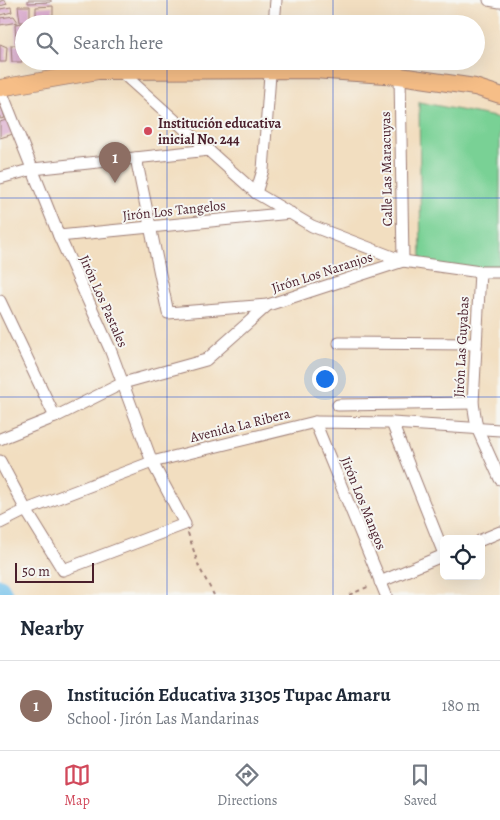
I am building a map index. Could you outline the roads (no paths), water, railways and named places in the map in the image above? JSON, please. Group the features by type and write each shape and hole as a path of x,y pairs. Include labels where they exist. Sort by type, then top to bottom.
{"highway":[{"path":"0,88 98,71 150,70"},
{"path":"314,70 400,76 475,87 500,95"}],"street":[{"path":"275,15 276,0"},
{"path":"489,0 500,2"},
{"path":"256,192 263,170 271,70"},
{"path":"120,71 256,192 312,226 403,261 480,272 500,272"},
{"name":"Calle Las Maracuyas","path":"400,76 403,261"},
{"name":"Jirón Los Pastales","path":"0,88 59,236 110,349 152,462 185,524 64,570 26,510"},
{"path":"0,178 32,169 209,150"},
{"path":"136,158 168,313 268,306"},
{"name":"Jirón Los Tangelos","path":"59,236 291,213"},
{"name":"Jirón Los Naranjos","path":"0,439 55,418 123,383 206,360 268,306 403,261"},
{"name":"Jirón Las Guyabas","path":"480,272 473,402 477,428 500,479"},
{"path":"0,301 55,418"},
{"path":"338,342 476,344"},
{"path":"338,406 473,402"},
{"name":"Avenida La Ribera","path":"0,524 26,510 152,462 315,422 500,430"},
{"name":"Jirón Los Mangos","path":"315,422 386,595"},
{"path":"392,424 440,545"},
{"path":"0,461 26,510"},
{"path":"485,538 500,532"},
{"path":"380,582 440,557"}],"waterway":[{"path":"0,588 4,595"}],"place":[{"name":"Institución educativa inicial No. 244","path":"148,131"},
{"name":"Institución Educativa 31305 Tupac Amaru","path":"115,183"}]}
